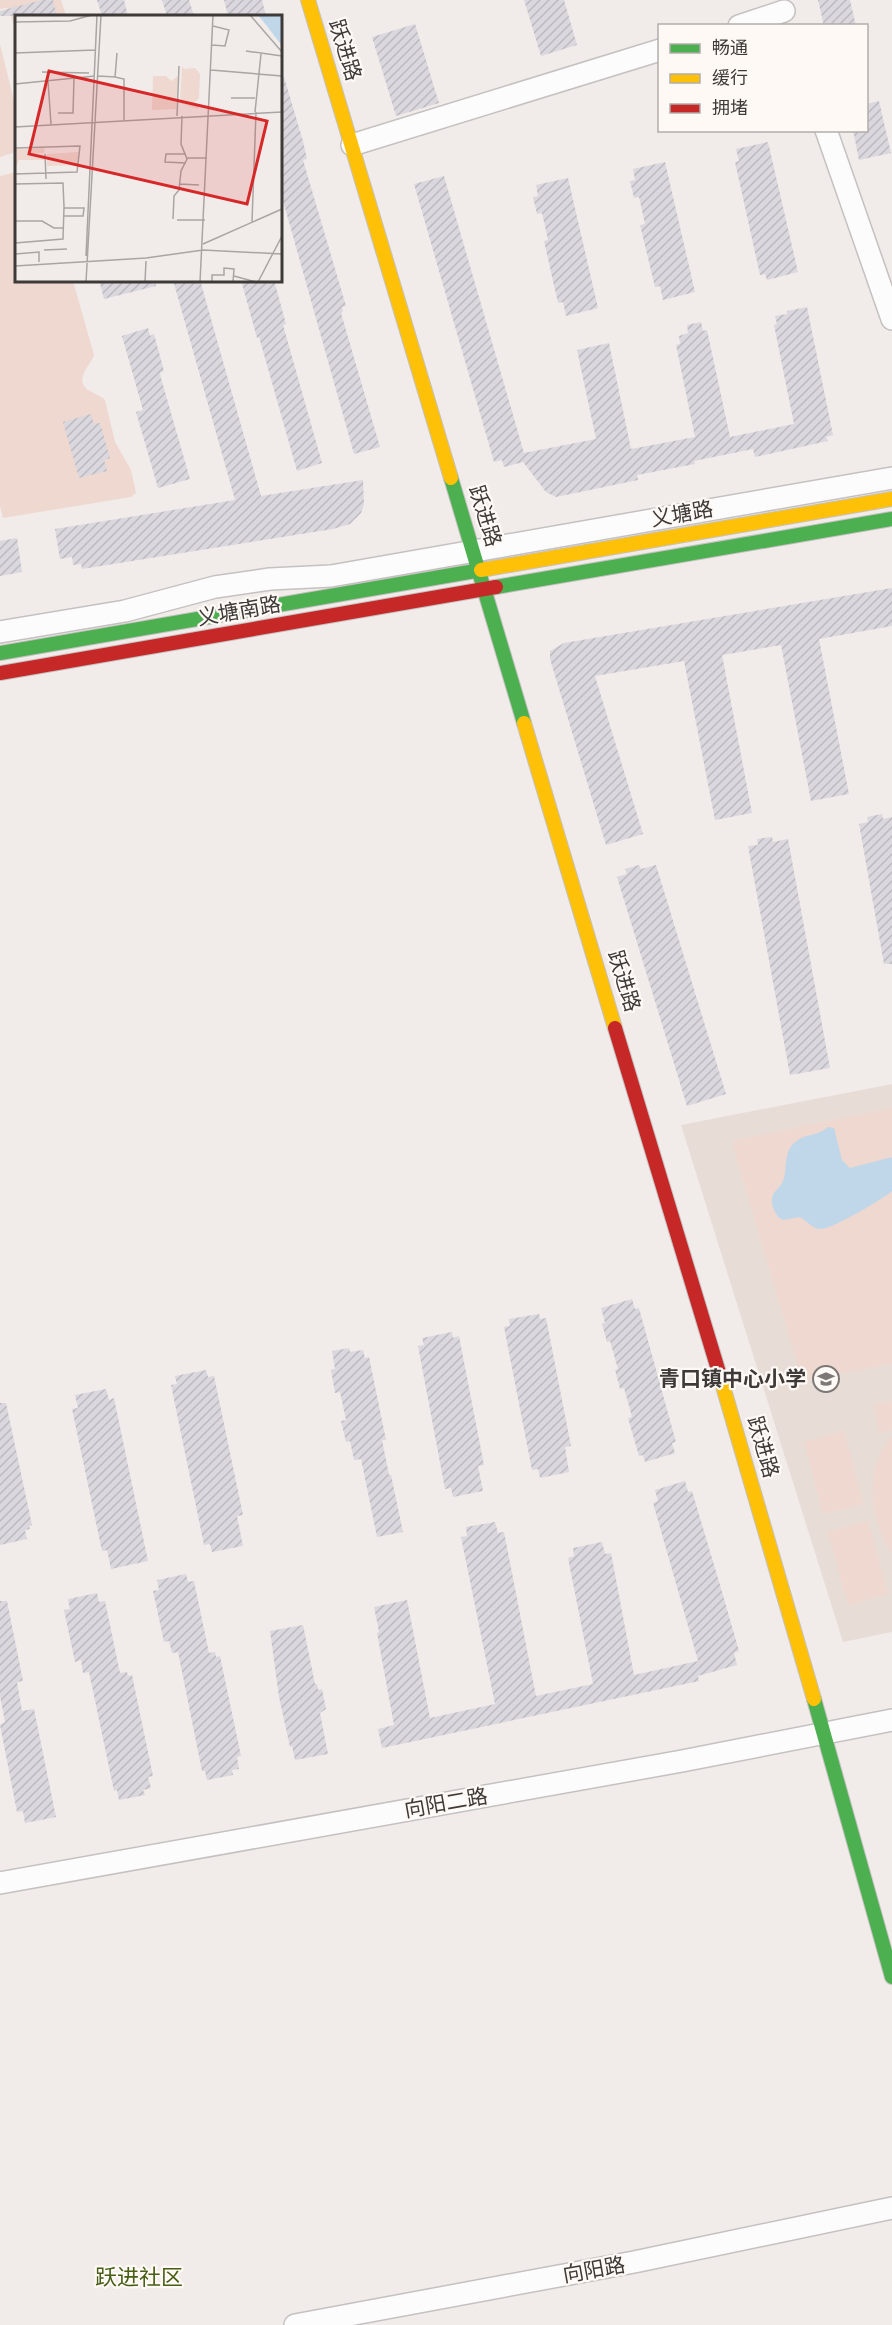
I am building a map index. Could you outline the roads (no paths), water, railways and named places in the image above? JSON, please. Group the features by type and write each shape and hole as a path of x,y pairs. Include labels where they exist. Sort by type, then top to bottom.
{"street":[{"name":"跃进路","path":"308,0 780,1578 892,1977"},
{"path":"745,24 785,12"},
{"path":"352,145 658,51"},
{"path":"827,132 892,319"},
{"path":"0,632 125,611 215,587 270,579 330,576 477,560 892,478"},
{"name":"义塘路","path":"477,560 892,499"},
{"name":"义塘路","path":"485,589 892,519"},
{"name":"义塘南路","path":"0,653 477,560"},
{"name":"义塘南路","path":"0,673 485,589"},
{"name":"向阳二路","path":"0,1883 682,1761 892,1719"},
{"name":"向阳路","path":"295,2325 634,2262 892,2208"}],"water":[{"path":"828,1127 834,1128 842,1160 850,1168 892,1157 892,1191 857,1213 826,1228 815,1228 800,1217 783,1220 778,1217 772,1199 784,1178 789,1149 802,1138 821,1132"}],"place":[{"name":"青口镇中心小学","path":"826,1379"}],"district":[{"name":"跃进社区","path":"139,2277"}]}
